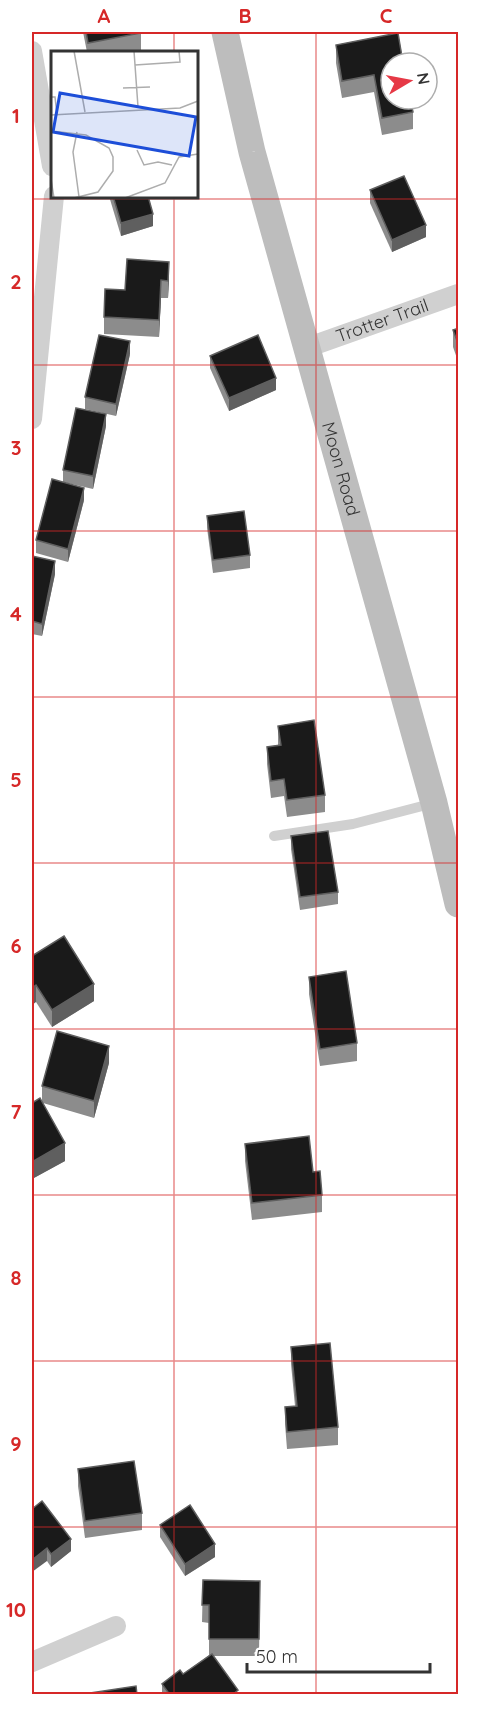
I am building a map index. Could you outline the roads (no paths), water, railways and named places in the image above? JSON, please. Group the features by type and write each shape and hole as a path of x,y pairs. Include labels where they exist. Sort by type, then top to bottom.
{"street":[{"name":"Moon Road","path":"225,32 252,152 434,803 459,903"},
{"path":"32,51 51,160"},
{"path":"32,419 38,295 54,198"},
{"name":"Trotter Trail","path":"306,348 459,294"},
{"path":"32,1662 116,1626"}],"lane":[{"path":"274,836 353,824 434,803"}]}
